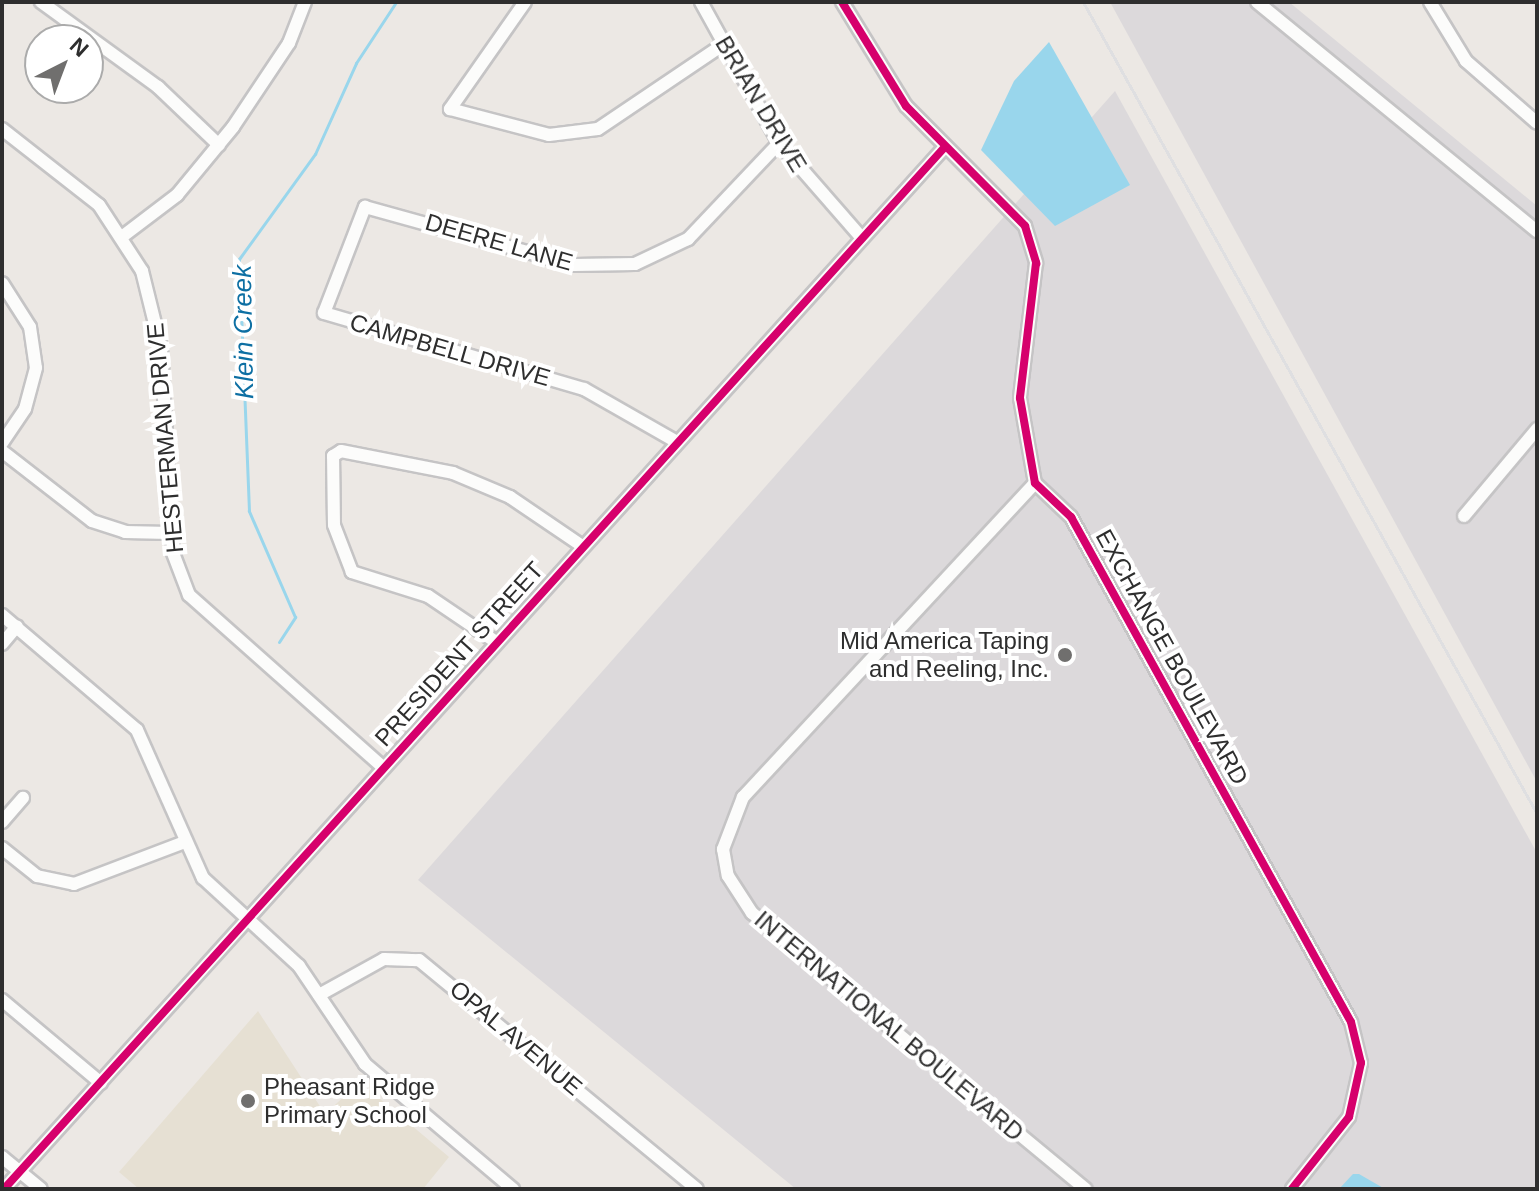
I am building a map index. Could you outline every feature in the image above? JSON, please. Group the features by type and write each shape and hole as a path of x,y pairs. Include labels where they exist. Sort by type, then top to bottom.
{"street":[{"path":"41,2 158,87 219,145"},
{"path":"123,236 177,195 219,145 289,43 305,2"},
{"path":"525,2 450,109 549,135 598,129 724,44"},
{"name":"BRIAN DRIVE","path":"701,2 779,143 860,236"},
{"path":"842,2 890,85 945,147 1017,213 1032,247 1034,291 1020,385 1035,483"},
{"path":"1257,2 1537,231"},
{"path":"1430,2 1466,61 1537,123"},
{"name":"HESTERMAN DRIVE","path":"2,129 81,188 123,236 159,333 170,533 180,578 207,617 383,767"},
{"name":"DEERE LANE","path":"365,207 574,265 635,264 688,239 779,143"},
{"name":"PRESIDENT STREET","path":"4,1189 860,236 945,147"},
{"name":"CAMPBELL DRIVE","path":"365,207 324,313 584,389 677,442"},
{"path":"2,283 30,327 36,368 25,409 2,443"},
{"path":"1464,516 1537,429"},
{"path":"2,451 92,521 125,532 170,533"},
{"path":"496,642 428,596 352,572 334,525 333,456 341,451 453,473 510,497 582,546"},
{"name":"INTERNATIONAL BOULEVARD","path":"1035,483 743,797 723,849 728,876 752,913 1086,1189"},
{"name":"EXCHANGE BOULEVARD","path":"1035,483 1071,517 1351,1022 1361,1063 1349,1117 1292,1189"},
{"path":"2,615 137,730 182,843 203,878 299,966 365,1064 513,1189"},
{"path":"2,644 17,626"},
{"path":"2,822 23,798"},
{"path":"2,848 37,876 74,884 182,843"},
{"name":"OPAL AVENUE","path":"319,995 384,959 419,960 697,1189"},
{"path":"2,1000 101,1083"},
{"path":"2,1157 41,1189"}],"shaded area":[{"path":"1110,2 1289,2 1537,206 1537,782"},
{"path":"1115,91 1537,853 1537,1189 796,1189 418,880"},
{"name":"Pheasant Ridge Primary School","path":"258,1011 325,1114 360,1082 449,1157 423,1189 139,1189 119,1172"}],"water":[{"path":"1049,42 1130,185 1055,226 981,150 1014,81"},
{"path":"1353,1174 1359,1174 1385,1189 1339,1189"}],"waterway":[{"name":"Klein Creek","path":"279,642 295,617 249,511 239,259 315,154 356,63 396,2"}],"railway":[{"path":"1083,2 1537,814"}],"cycle path":[{"path":"842,2 906,106 1025,226 1036,263 1020,398 1035,483 1071,517 1351,1022 1361,1063 1349,1117 1292,1189"},
{"path":"4,1189 945,147"}],"place":[{"name":"Mid America Taping and Reeling, Inc.","path":"1065,655"},
{"name":"Pheasant Ridge Primary School","path":"248,1101"}]}
